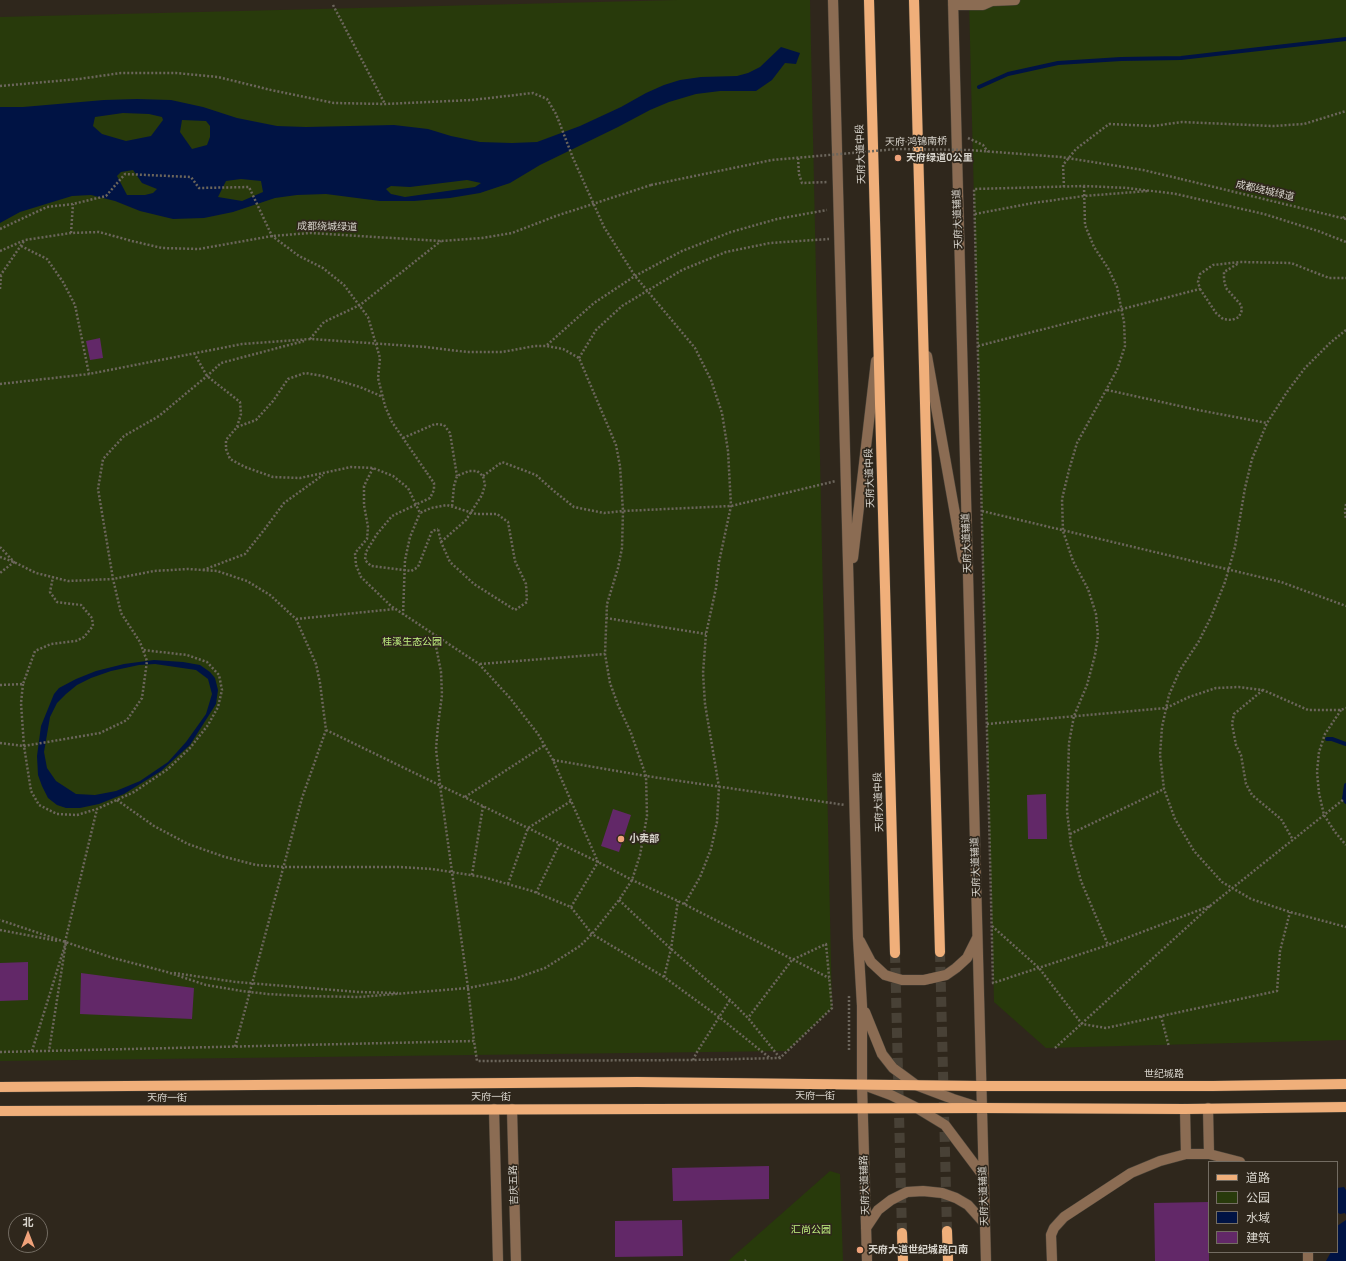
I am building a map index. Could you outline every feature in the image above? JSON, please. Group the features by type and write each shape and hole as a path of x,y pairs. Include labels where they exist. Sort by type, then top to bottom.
{"main road":[{"name":"天府大道中段","path":"869,1 894,953"},
{"path":"915,1 940,952"},
{"name":"天府一街","path":"0,1087 637,1082 981,1086"},
{"name":"世纪城路","path":"981,1086 1212,1086 1346,1084"},
{"path":"982,1108 1186,1109 1346,1107"},
{"name":"天府一街","path":"0,1111 982,1108"},
{"path":"947,1231 948,1261"},
{"path":"902,1233 903,1261"}],"street":[{"path":"833,0 858,938 862,1006 862,1085 891,1095 945,1124 984,1178"},
{"path":"953,3 983,5 992,1 1015,0"},
{"name":"天府大道辅道","path":"953,3 986,1261"},
{"path":"923,336 968,593"},
{"path":"849,593 878,337"},
{"path":"858,938 871,962 885,974 902,980 924,980 946,974 956,968 966,958 978,937"},
{"path":"862,1006 882,1054 893,1068 916,1085 952,1099 982,1108"},
{"name":"天府大道辅路","path":"862,1085 867,1261"},
{"path":"1208,1108 1209,1154"},
{"name":"吉庆五路","path":"494,1109 498,1261"},
{"name":"吉庆五路","path":"512,1109 516,1261"},
{"path":"1186,1109 1186,1154"},
{"path":"1052,1261 1051,1235 1054,1228 1064,1217 1131,1173 1160,1161 1186,1154 1209,1154 1236,1161"},
{"path":"866,1228 878,1210 891,1200 907,1192 923,1191 942,1193 956,1198 968,1205 985,1224"}],"path":[{"path":"334,5 386,104"},
{"path":"0,86 79,79 121,73 176,73 218,77 334,103 386,104 472,100 533,93 547,99 556,114 573,158 595,204 604,227 635,276 695,348 711,380 722,413 725,428 728,450 731,506 706,634 703,673 705,704 719,787 717,822 711,849 700,877 684,905"},
{"path":"1064,187 1063,164 1076,149 1109,124 1153,126 1182,122 1273,126 1304,124 1346,111"},
{"path":"964,137 983,145 988,152"},
{"name":"天府·鸿锦南桥","path":"651,184 772,160 897,149 934,149 1061,157 1143,170 1181,179"},
{"path":"798,158 799,174 802,183 830,182"},
{"path":"0,229 47,206 73,204 106,196 125,174 191,177 199,188 249,187 272,236 299,256 323,268 344,285 368,317 380,358 378,378 385,406 392,422 434,483 434,490 430,498 392,516 366,552 365,560 371,566 411,571 418,567 432,531 438,529 441,542 450,562 474,584 516,610 526,602 526,584 516,561 508,522 497,514 476,514 447,505 431,508 420,513 410,537 404,560 403,615"},
{"name":"成都绕城绿道","path":"1181,179 1345,219"},
{"name":"成都绕城绿道","path":"0,251 25,240 71,233 99,232 132,242 162,248 192,249 272,236 310,234 441,241 482,238 512,233 556,216 651,184"},
{"path":"1084,186 1085,225 1094,247 1108,268 1117,287 1124,322 1125,346 1117,370 1077,443 1062,499 1063,531 1073,561 1088,589 1096,614 1098,636 1087,685 1074,716 1069,743 1067,811 1071,845 1081,881 1108,945"},
{"path":"1210,906 1108,945 993,983 974,189 1084,186 1128,188 1176,194 1264,214 1318,231 1346,242"},
{"path":"974,214 1033,203 1084,196 1154,191"},
{"path":"71,233 73,204"},
{"path":"547,346 594,303 635,276 682,251 731,232 777,219 814,212"},
{"path":"1345,219 1346,215"},
{"path":"0,289 1,276 25,240"},
{"path":"580,358 596,330 622,306 682,270 726,252 770,242 815,240"},
{"path":"0,743 24,746 100,733 127,720 142,698 147,661 140,642 121,613 113,579 98,489 103,458 124,436 159,416 221,364 311,339 324,322 360,306 441,241"},
{"path":"21,246 47,259 63,282 75,305 89,374"},
{"path":"1240,262 1224,272 1224,280 1226,288 1241,305 1242,310 1239,317 1232,320 1223,319 1216,313 1200,289 1198,282 1200,274 1213,265 1240,262 1291,263 1329,278 1346,278"},
{"path":"978,346 1200,289"},
{"path":"1346,330 1330,342 1305,368 1267,423 1252,458 1245,488 1235,547 1225,582 1211,617 1199,641 1180,670 1168,695 1162,727 1160,755 1164,789 1175,819 1194,851 1222,882 1251,899 1290,912 1346,927"},
{"path":"0,384 89,374 242,344 311,339 426,347 467,352 502,352 536,346 547,346 563,349 580,358 616,445 620,466 624,511 622,548 618,568 607,604 605,654 610,683 631,733 646,776 647,816 640,855 632,880 619,900 592,934 580,946 545,968 514,979 468,988 359,997 304,996 251,992 206,985 167,972 113,958 0,920"},
{"path":"194,353 207,376 240,402 241,414 237,427 226,440 226,450 230,459 245,467 273,477 300,478 351,467 373,468 393,476 408,488 420,513"},
{"path":"237,427 256,420 273,401 288,379 305,373 323,376 360,387 383,397"},
{"path":"1107,390 1198,410 1267,423"},
{"path":"403,438 435,424 444,425 450,433 457,476 454,486 452,507"},
{"path":"483,476 502,462 536,475 554,492 574,507 604,513 731,506 821,485"},
{"path":"373,468 364,486 364,505 368,527 367,539 356,553 356,565 361,578 403,615 479,664 510,698 545,744 598,862"},
{"path":"441,542 466,520 482,495 484,485 483,476 477,471 469,471 457,476"},
{"path":"202,570 245,554 284,503 324,474"},
{"path":"1346,504 1346,520"},
{"path":"982,511 1281,582 1346,606"},
{"path":"0,547 14,562"},
{"path":"0,558 14,562 36,573 68,580 113,579 154,571 188,569 217,572 247,580 270,595 296,619 316,664 326,730 302,798 235,1047"},
{"path":"0,573 14,562"},
{"path":"53,577 50,592 57,602 82,605 92,618 93,626 84,637 76,641 51,644 35,651 22,684 21,703 24,746 30,791 39,805 57,814 77,815 97,809 134,792 168,769 190,748 208,725 218,707 222,690 219,675 207,662 187,655 143,650"},
{"path":"296,619 395,609"},
{"path":"606,618 706,634"},
{"path":"434,636 441,672 442,694 436,749 477,1060 693,1060 780,1058 832,1008 826,944 792,960 748,1018"},
{"path":"479,664 605,654"},
{"path":"0,685 22,684"},
{"path":"987,724 1166,708 1189,697 1216,688 1239,687 1264,690 1308,710 1341,710 1346,708"},
{"path":"1264,690 1234,714 1232,724 1236,745 1241,755 1246,784 1252,795 1281,819 1293,840"},
{"path":"1341,710 1325,734 1319,752 1317,772 1319,793 1324,815 1346,845"},
{"path":"326,730 560,843 829,978"},
{"path":"465,797 545,744"},
{"path":"553,760 646,776 855,806"},
{"path":"1070,834 1164,789"},
{"path":"1055,1048 1210,906 1344,799"},
{"path":"117,800 154,826 188,844 225,857 256,865 284,867 400,867 432,869 483,877 536,893 570,907 592,934 664,977 719,1017 770,1058"},
{"path":"508,884 528,828 571,801"},
{"path":"472,875 483,806"},
{"path":"32,1052 66,942 97,809"},
{"path":"536,893 560,843"},
{"path":"570,907 598,862"},
{"path":"619,900 671,949 730,1000 748,1018 780,1058"},
{"path":"664,977 671,949 678,902"},
{"path":"992,926 1039,968 1082,1024 1106,1028 1277,991 1280,951 1290,912"},
{"path":"0,930 66,942"},
{"path":"49,1052 66,942"},
{"path":"167,972 253,984 358,992 414,993"},
{"path":"693,1060 730,1000"},
{"path":"1161,1016 1169,1047"},
{"path":"0,1052 474,1041"}],"green space":[{"name":"桂溪生态公园","path":"677,0 810,0 832,1008 787,1051 0,1061 0,17"},
{"path":"969,0 1346,0 1346,1040 1046,1048 994,1002"},
{"name":"汇尚公园","path":"830,1171 840,1174 843,1261 728,1261"}],"water":[{"path":"781,47 800,53 796,64 785,63 772,80 756,91 720,91 696,94 669,102 540,165 510,183 480,193 450,198 414,201 380,201 326,194 297,195 275,198 233,212 204,218 173,219 140,211 115,201 91,195 72,196 20,212 0,223 0,107 23,107 104,100 171,100 203,107 237,118 277,126 306,127 394,125 428,129 451,136 480,142 537,142 580,126 664,85 680,80 701,77 737,76 748,73 760,67","holes":["123,113 149,114 162,117 163,120 151,136 126,141 102,134 93,126 95,117","182,120 206,121 210,126 210,137 207,145 192,149 180,132","133,170 142,183 157,189 153,193 145,195 127,195 117,176 121,172","241,179 261,181 263,192 242,201 218,197 226,181","467,180 481,183 475,187 405,197 391,194 386,189 391,186 410,187"]},
{"path":"154,660 200,665 210,672 215,678 218,690 216,704 190,745 161,771 124,794 99,804 80,808 66,808 57,805 48,798 42,786 38,775 37,756 41,726 54,694 59,688 76,679 96,671 124,664","holes":["155,664 196,670 208,679 212,694 206,714 186,742 168,762 140,781 116,791 95,795 76,794 56,781 47,768 44,752 50,717 57,703 77,685 111,671 139,665"]},
{"path":"1344,1187 1346,1190 1346,1215 1345,1213 1340,1214 1338,1213 1338,1188"},
{"path":"1346,1220 1346,1261 1326,1261 1330,1253 1338,1253 1338,1225"}],"building":[{"path":"100,338 103,358 90,360 86,341"},
{"path":"1046,794 1047,839 1028,839 1027,795"},
{"path":"613,809 631,815 619,852 601,846"},
{"path":"28,962 28,1000 0,1001 0,963"},
{"path":"81,973 194,988 192,1019 80,1014"},
{"path":"769,1166 769,1199 673,1201 672,1168"},
{"path":"1208,1202 1209,1261 1155,1261 1154,1203"},
{"path":"682,1220 683,1256 615,1257 615,1221"}],"waterway":[{"path":"979,87 1008,74 1058,63 1121,59 1181,58 1346,39"},
{"path":"1327,739 1332,739 1346,744"},
{"path":"1346,785 1344,799 1346,802"}],"tunnel":[{"path":"940,952 947,1231"},
{"path":"895,953 902,1233"}],"place":[{"name":"天府绿道0公里","path":"898,158"},
{"name":"小卖部","path":"621,839"},
{"name":"天府大道世纪城路口南","path":"860,1250"}]}
